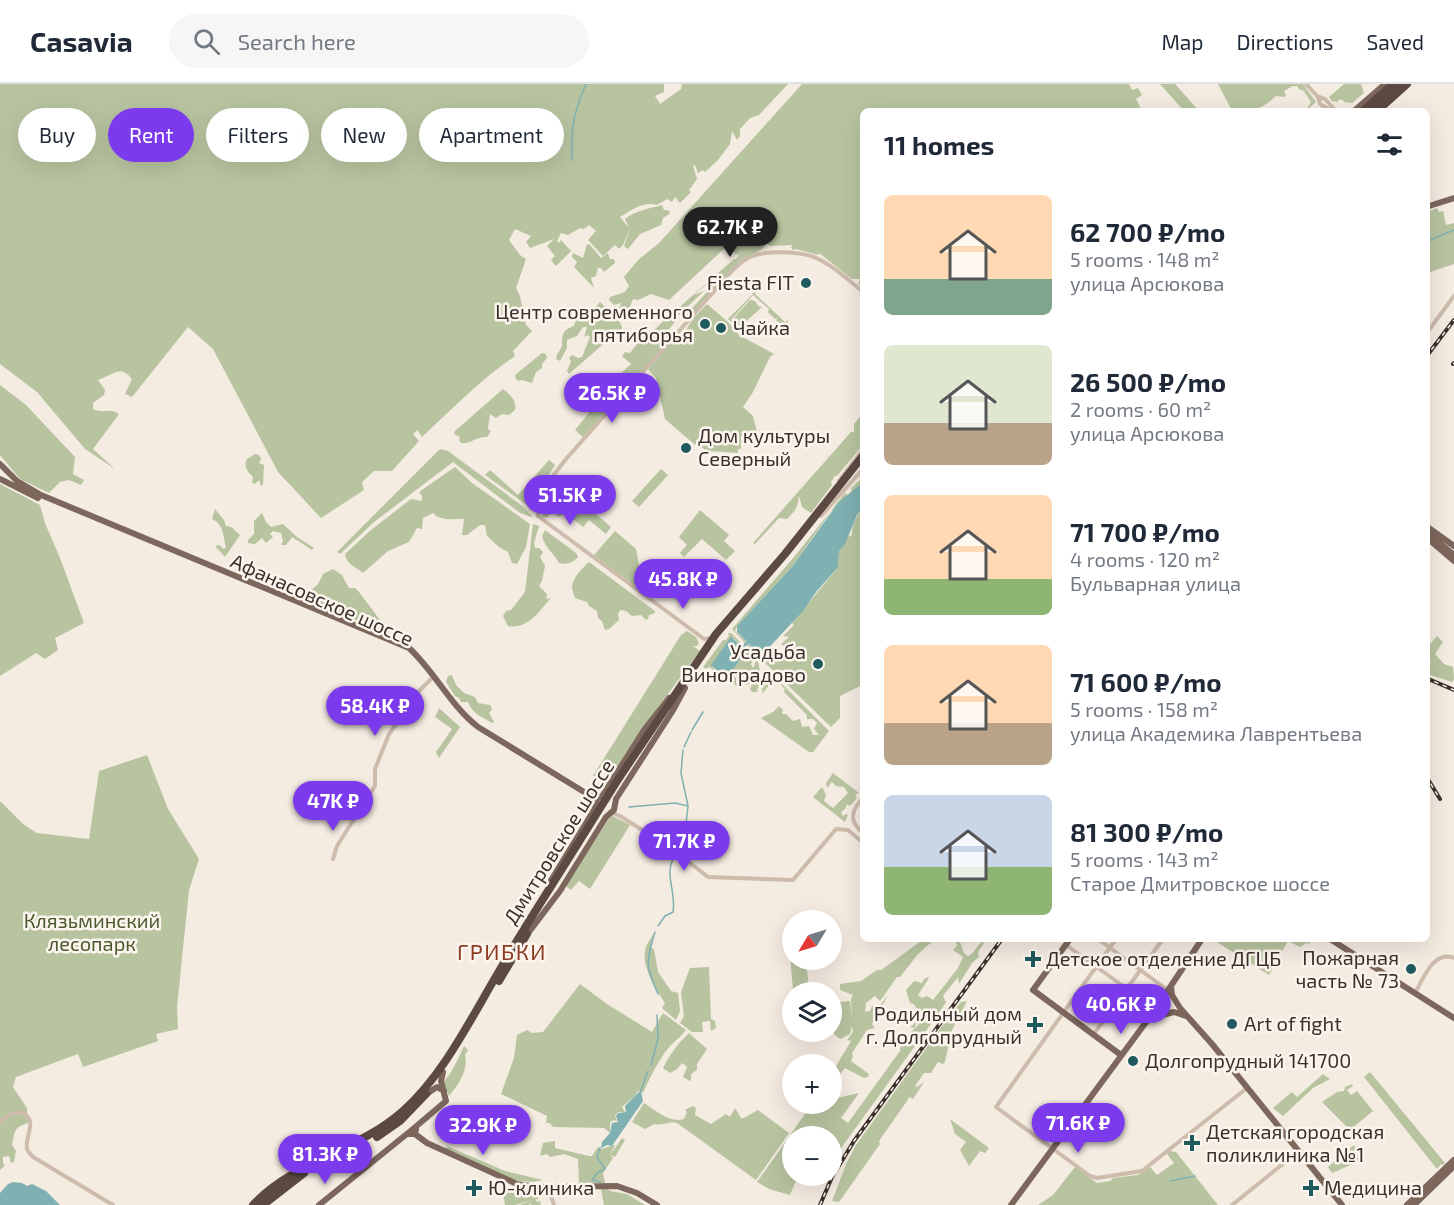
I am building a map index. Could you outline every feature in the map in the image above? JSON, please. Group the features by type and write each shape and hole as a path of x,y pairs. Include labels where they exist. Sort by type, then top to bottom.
{"highway":[{"path":"1366,108 1394,84"},
{"path":"1373,108 1400,84"},
{"path":"1380,108 1407,84"},
{"name":"Дмитровское шоссе","path":"683,686 727,628 784,562 860,460"},
{"name":"Дмитровское шоссе","path":"263,1202 295,1173 375,1132 415,1099 447,1056 621,779 716,634 860,466"},
{"name":"Дмитровское шоссе","path":"251,1205 263,1202 304,1173 378,1137 409,1113 428,1093 443,1072 527,930"}],"main road":[{"path":"1357,108 1385,84"},
{"path":"1394,84 1396,88 1394,95"},
{"path":"1430,206 1454,198"},
{"name":"Афанасовское шоссе","path":"0,464 17,481 41,495 409,648 471,722 500,742 592,796 601,796"},
{"name":"Афанасовское шоссе","path":"0,478 22,490 399,647 412,656 472,727 591,799 595,805"},
{"path":"1430,529 1454,546"},
{"path":"1430,538 1454,561"},
{"path":"1442,548 1454,555"},
{"path":"527,930 542,894 595,805 644,730 683,686"},
{"path":"527,930 560,891 615,805 683,686"},
{"path":"585,792 597,792 607,788"},
{"path":"601,796 610,796 615,805"},
{"path":"595,805 601,814 609,814"},
{"path":"1068,942 1033,990 1120,1055"},
{"path":"1011,1205 1120,1055 1171,992 1200,942"},
{"path":"1335,942 1454,1018"},
{"path":"1164,1014 1171,992"},
{"path":"1171,992 1189,1018 1248,1087 1342,1205"},
{"path":"1146,1022 1152,1017 1178,1012 1189,1018"},
{"path":"319,1205 414,1131 446,1100 441,1081 443,1072"},
{"path":"428,1093 437,1087 444,1091"},
{"path":"414,1131 429,1144 515,1184 548,1187 617,1186 632,1190 657,1205"},
{"path":"1407,1205 1454,1160"},
{"path":"1414,1205 1454,1166"}],"street":[{"path":"1306,84 1331,108"},
{"path":"705,650 704,639 538,516 540,495 552,476 731,272 746,259 768,252 808,255 822,261 860,290"},
{"path":"1430,329 1454,296"},
{"path":"819,515 827,496 860,454"},
{"path":"819,515 860,472"},
{"path":"704,639 710,639 716,634"},
{"path":"333,859 337,846 375,786 375,769 389,734 420,690 431,679"},
{"path":"860,802 852,818 855,826 860,830"},
{"path":"615,805 620,816"},
{"path":"609,814 620,816 671,848 708,877 793,880 837,829 848,830 860,840"},
{"path":"1068,942 1096,967 1155,1010 1164,1014"},
{"path":"1102,942 1171,992"},
{"path":"1114,942 996,1107 1093,1178 1137,1173 1248,1087"},
{"path":"1093,1035 1161,942"},
{"path":"1415,993 1436,959 1445,956 1454,958"},
{"path":"1405,986 1413,987 1421,982"},
{"path":"1421,982 1419,992 1421,997"},
{"path":"0,1122 15,1113 27,1116 31,1122 27,1146 30,1154 113,1205"},
{"path":"1232,1205 1299,1151"},
{"path":"548,1187 554,1205"}],"green space":[{"path":"0,84 664,84 664,92 655,96 660,104 681,89 682,84 788,84 759,115 750,118 740,129 740,136 737,140 732,131 730,144 705,172 703,170 698,173 695,165 693,166 697,179 689,190 691,192 680,203 675,197 672,202 667,199 657,205 642,205 620,217 629,228 625,219 638,212 662,205 664,210 670,211 663,218 661,225 640,234 628,249 624,246 630,228 623,245 619,249 615,245 603,256 588,240 596,231 589,225 568,235 561,233 557,241 559,243 561,240 571,251 556,266 551,260 555,256 547,246 554,239 530,248 526,242 531,236 515,229 509,240 520,255 526,259 516,288 526,325 532,331 513,351 515,356 479,384 422,437 417,430 413,434 419,441 392,471 374,471 362,482 364,490 321,518 278,472 213,349 188,327 132,397 125,394 132,379 124,372 116,372 98,380 105,390 104,395 93,403 93,409 113,411 119,414 93,449 115,469 85,449 37,392 0,364"},
{"path":"802,84 1129,84 1132,90 1138,88 1142,95 1136,99 1140,108 860,108 860,279 852,279 819,253 818,255 793,250 791,247 793,245 771,246 767,244 761,250 741,260 687,320 683,318 720,278 718,274 694,295 704,291 679,315 675,311 734,259 736,259 739,254 736,255 731,245 727,246 669,300 651,294 638,300 633,299 629,309 631,317 626,320 619,309 621,303 614,305 609,300 610,297 625,292 629,286 624,277 638,260 659,243"},
{"path":"1160,84 1175,84 1196,108 1181,108"},
{"path":"1218,84 1303,84 1316,102 1308,108 1311,102 1303,90 1293,86 1284,91 1286,95 1284,97 1276,96 1261,107 1230,108"},
{"path":"1344,84 1361,84 1364,93 1352,103 1344,102 1340,100 1341,98 1337,102 1332,101 1329,97"},
{"path":"1437,208 1439,212 1443,211 1446,225 1454,223 1454,264 1430,272 1430,211"},
{"path":"587,244 601,258 608,253 610,259 614,259 615,263 604,272 598,268 596,276 591,278 594,288 574,267 577,262 572,257 573,253 583,258"},
{"path":"741,276 758,290 755,294 785,322 789,320 785,326 783,327 785,324 782,326 776,320 778,317 775,319 768,312 769,309 753,295 731,320 734,323 734,318 750,300 762,307 742,325 737,326 741,331 728,319 753,294 746,287 748,284"},
{"path":"600,302 608,310 608,317 619,322 622,328 569,374 567,371 571,361 569,358 572,355 582,357 590,337 587,335 584,337 587,327 583,327 577,336 567,340 567,348 560,361 556,359 564,333 574,326 581,313 591,313"},
{"path":"707,304 739,335 774,354 770,357 743,407 753,416 758,436 741,436 741,449 738,449 738,453 708,451 694,444 665,419 656,378 648,369 675,338 683,334 694,318 682,330"},
{"path":"672,313 678,318 666,333 671,338 583,437 575,430 589,413 580,404 590,396 596,396 631,364 622,356 625,352 630,353 646,332 650,334"},
{"path":"542,353 546,354 547,358 542,368 536,372 532,383 518,381 515,375"},
{"path":"0,385 26,405 75,457 73,474 84,480 81,485 69,480 60,482 49,493 20,479 0,455"},
{"path":"503,389 512,398 515,410 509,415 502,414 496,418 490,414 488,429 491,431 487,437 461,443 460,437 454,434 455,431"},
{"path":"860,416 860,448 835,476 831,482 832,485 811,513 802,507 799,496 796,508 790,516 787,519 779,518 755,544 753,543 851,432 854,432 854,424"},
{"path":"440,449 448,451 521,505 532,516 520,513 453,462 374,522 340,554 337,552"},
{"path":"255,454 261,459 259,463 264,465 263,485 261,486 259,480 255,484 252,483 253,477 246,467 247,459"},
{"path":"549,460 555,465 538,493 535,511 485,475 490,470 518,495"},
{"path":"455,467 472,483 530,524 526,547 517,564 512,563 508,552 487,536 485,525 480,525 467,535 462,535 464,519 443,518 433,513 423,518 422,529 417,528 409,542 388,551 363,573 349,563 345,554 371,530 411,499 422,501 419,492"},
{"path":"661,469 668,475 639,507 632,501"},
{"path":"860,480 860,485 831,511 791,568 737,626 735,631 759,654 763,654 760,659 732,629 845,493 848,495 851,488"},
{"path":"0,484 40,505 84,623 55,638 58,650 45,659 36,653 0,676"},
{"path":"561,496 569,503 575,496 611,527 606,534 589,520 583,527 568,515 564,514 559,517 552,513 546,518 542,516 544,508 541,501 547,504 555,497 558,500"},
{"path":"215,509 226,526 231,527 240,535 225,557 215,546 219,545 224,549 226,547 221,527 212,519"},
{"path":"700,510 729,535 724,541 735,551 726,560 702,539 684,557 680,553 687,545 679,537"},
{"path":"860,512 860,686 840,696 840,718 831,727 762,660 768,653 769,656 772,653 783,656 788,652 781,644 789,637 783,636 838,567 839,551 852,535 852,528"},
{"path":"262,513 271,527 283,524 314,548 312,550 292,537 286,545 281,545 283,541 281,533 273,531 270,534 273,537 266,543 262,538 255,544 248,543 254,534 254,521"},
{"path":"533,524 539,526 534,543 535,548 543,552 540,557 545,566 539,586 547,594 546,599 551,598 527,622 522,625 508,626 503,616 506,611 511,610 525,592"},
{"path":"545,530 576,553 578,557 570,563 559,563 543,540"},
{"path":"615,531 636,549 639,565 647,574 643,583 649,588 647,595 594,555"},
{"path":"589,562 655,613 649,615 646,620 641,615 632,616 620,610 619,620 605,630 597,611 587,602 575,598 572,588 575,577"},
{"path":"333,569 342,575 349,588 355,588 359,592 386,628 383,631 308,601 306,595 318,584 323,574"},
{"path":"687,631 696,637 699,643 693,646 700,651 653,714 604,788 592,792 597,784 601,786 609,772 603,769 599,776 593,776 681,635"},
{"path":"728,633 731,633 755,657 751,664 752,667 756,660 758,662 761,676 757,692 752,692 750,689 751,683 747,685 742,682 735,685 732,679 734,676 736,684 741,681 736,675 737,671 729,680 709,667 706,669 703,667 723,640 729,636","holes":["733,638 746,650 715,669 713,668"]},
{"path":"1437,636 1443,642 1435,654 1444,664 1453,667 1452,682 1430,675 1430,644"},
{"path":"769,671 829,731 813,752 809,752 761,718 779,706 783,710 782,714 786,714 793,721 800,719 802,727 809,726 813,735 819,735 814,729 817,723 813,719 807,719 807,715 784,692 785,689 779,683 770,684 762,694 763,681"},
{"path":"452,675 456,685 464,693 475,697 478,703 490,705 492,709 489,713 494,722 478,715 468,702 461,702 455,696 446,682 448,676"},
{"path":"439,708 460,727 439,758 436,752 452,729 435,717"},
{"name":"Клязьминский лесопарк","path":"147,755 168,809 199,859 189,890 177,1007 178,1029 156,1034 158,1041 83,1067 78,1054 16,1077 13,1087 27,1108 28,1123 15,1131 12,1145 16,1151 14,1162 11,1163 9,1156 3,1157 5,1165 0,1170 0,801 23,824 37,833 89,839 99,771"},
{"path":"833,773 859,793 855,795 857,798 850,806 847,804 841,812 843,816 848,815 845,822 813,797 822,787 826,795 824,801 833,808 848,793 844,787 836,786 832,782 827,788 826,783"},
{"path":"613,816 630,825 590,889 579,881 571,890 567,884 610,817"},
{"path":"654,933 650,948 654,949 658,972 671,991 678,993 680,1011 676,1020 662,1008 665,1003 650,978 646,964 646,948"},
{"path":"920,942 932,942 918,954 900,977 897,977 880,1001 875,996 866,1003 865,1012 870,1011 872,1006 876,1011 887,996 872,1024 875,1028 867,1030 852,1053 851,1061 869,1074 864,1078 845,1068 842,1072 842,1057 851,1041 847,1040 853,1032 852,1026 850,1034 842,1038 842,1002 850,1001 852,1018 851,999 853,995 842,991 842,984 861,981 877,970 881,970"},
{"path":"956,942 960,942 964,953 968,956 985,942 978,952 979,957 972,963 959,984 958,977 943,996 946,1002 941,1010 842,1147 842,1126 796,1126 805,1114 842,1114 842,1097 859,1093 841,1118 848,1123 900,1051 906,1037 924,1017 921,1015 914,1028 910,1027 919,1013 914,1004 910,1003 906,990 914,981 922,983 928,977 918,995 922,998 927,996 933,1000 958,968 963,957 953,950 957,946"},
{"path":"1217,942 1287,942 1269,975"},
{"path":"1290,942 1310,942 1309,944 1306,943 1300,947"},
{"path":"709,967 711,1019 715,1021 716,1028 711,1031 710,1021 702,1022 703,1032 692,1032 680,1023 684,1016 681,992 690,968"},
{"path":"791,970 807,970 808,982 792,982"},
{"path":"580,984 652,1032 663,1013 686,1030 664,1053 643,1093 638,1091 622,1107 625,1112 618,1112 615,1116 617,1121 613,1120 610,1123 610,1133 604,1128 553,1127 550,1123 546,1123 547,1116 501,1094 514,1058 517,1035 527,1030 532,1033 543,1032"},
{"path":"967,1001 952,1030 945,1062 943,1064 938,1062 931,1073 924,1073 915,1086 924,1082 913,1099 909,1097 879,1141 880,1144 839,1202 832,1201 838,1186 842,1186 842,1175 856,1145 961,1002"},
{"path":"689,1033 707,1049 697,1064 697,1070 691,1074 690,1081 683,1077 687,1067 682,1063 670,1073 663,1068 674,1050"},
{"path":"464,1046 468,1050 465,1055 464,1072 449,1096 443,1083"},
{"path":"1370,1072 1445,1163 1443,1165 1441,1164 1437,1169 1364,1077"},
{"path":"1323,1074 1330,1079 1313,1088 1283,1116 1273,1108 1292,1092 1297,1097"},
{"path":"1352,1084 1353,1086 1347,1090 1351,1095 1357,1091 1373,1111 1350,1130 1322,1102 1337,1092 1344,1091 1345,1087"},
{"path":"644,1103 663,1116 674,1120 684,1119 687,1112 685,1110 693,1106 696,1108 695,1115 711,1124 726,1114 730,1117 735,1108 741,1118 758,1110 782,1128 782,1143 756,1180 677,1123 654,1124 645,1129 632,1122"},
{"path":"950,1119 989,1148 985,1153 980,1151 969,1166 960,1150 966,1142 955,1134"},
{"path":"622,1138 625,1140 615,1157 610,1155"},
{"path":"555,1141 555,1148 589,1156 592,1156 598,1147 601,1149 615,1145 610,1155 613,1158 603,1173 605,1183 579,1183 578,1159 564,1154 550,1157 547,1154 540,1156 543,1143"},
{"path":"1354,1145 1360,1161 1332,1173 1328,1167"},
{"path":"447,1146 505,1171 543,1180 532,1182 507,1178 446,1149"},
{"path":"782,1147 782,1186 794,1186 790,1195 769,1189 757,1182"},
{"path":"1170,1151 1176,1152 1218,1205 1038,1205 1053,1195 1075,1167 1097,1183 1110,1181 1113,1178 1138,1175 1150,1167 1157,1175 1174,1163 1167,1154"},
{"path":"502,1187 537,1194 539,1198 536,1200 540,1201 541,1205 530,1203 519,1205 533,1200 505,1205"},
{"path":"601,1189 627,1194 645,1205 604,1205"}],"water":[{"path":"860,485 860,511 845,544 839,551 838,567 803,611 763,654 759,654 737,632 737,626 791,568 838,503"},
{"path":"731,637 746,650 727,679 711,665"},
{"path":"641,1092 643,1101 612,1146 607,1145 601,1148 602,1142 610,1133 612,1123 618,1122 616,1116 618,1113 626,1112 625,1106"},
{"path":"13,1182 27,1186 32,1184 46,1191 60,1205 0,1205 0,1193"}],"waterway":[{"path":"572,160 574,121 586,84"},
{"path":"1430,240 1454,230"},
{"path":"743,647 747,643"},
{"path":"692,730 703,712"},
{"path":"684,747 691,732"},
{"path":"679,851 684,842 688,806 681,773 683,750"},
{"path":"629,807 675,803 688,806"},
{"path":"658,926 665,916 673,912 670,868 676,854"},
{"path":"655,932 648,963 658,994"},
{"path":"651,1065 658,1039 657,1015"},
{"path":"640,1093 648,1071"},
{"path":"600,1148 597,1157 605,1169 597,1173 592,1180 600,1182"},
{"path":"1170,1181 1195,1176"}],"railway":[{"path":"1430,352 1454,320"},
{"path":"1430,680 1454,690"},
{"path":"1430,783 1440,799"},
{"path":"820,1205 832,1177 854,1141 1000,942"}],"place":[{"name":"Fiesta FIT","path":"806,283"},
{"name":"Центр современного пятиборья","path":"705,324"},
{"name":"Чайка","path":"721,328"},
{"name":"Дом культуры Северный","path":"686,448"},
{"name":"Усадьба Виноградово","path":"818,664"},
{"name":"Детское отделение ДГЦБ","path":"1033,959"},
{"name":"Пожарная часть № 73","path":"1411,969"},
{"name":"Art of fight","path":"1232,1024"},
{"name":"Родильный дом г. Долгопрудный","path":"1035,1025"},
{"name":"Долгопрудный 141700","path":"1133,1061"},
{"name":"Детская городская поликлиника №1","path":"1192,1143"},
{"name":"Ю-клиника","path":"474,1188"},
{"name":"Медицина","path":"1311,1188"}],"district":[{"name":"ГРИБКИ","path":"502,952"}]}
